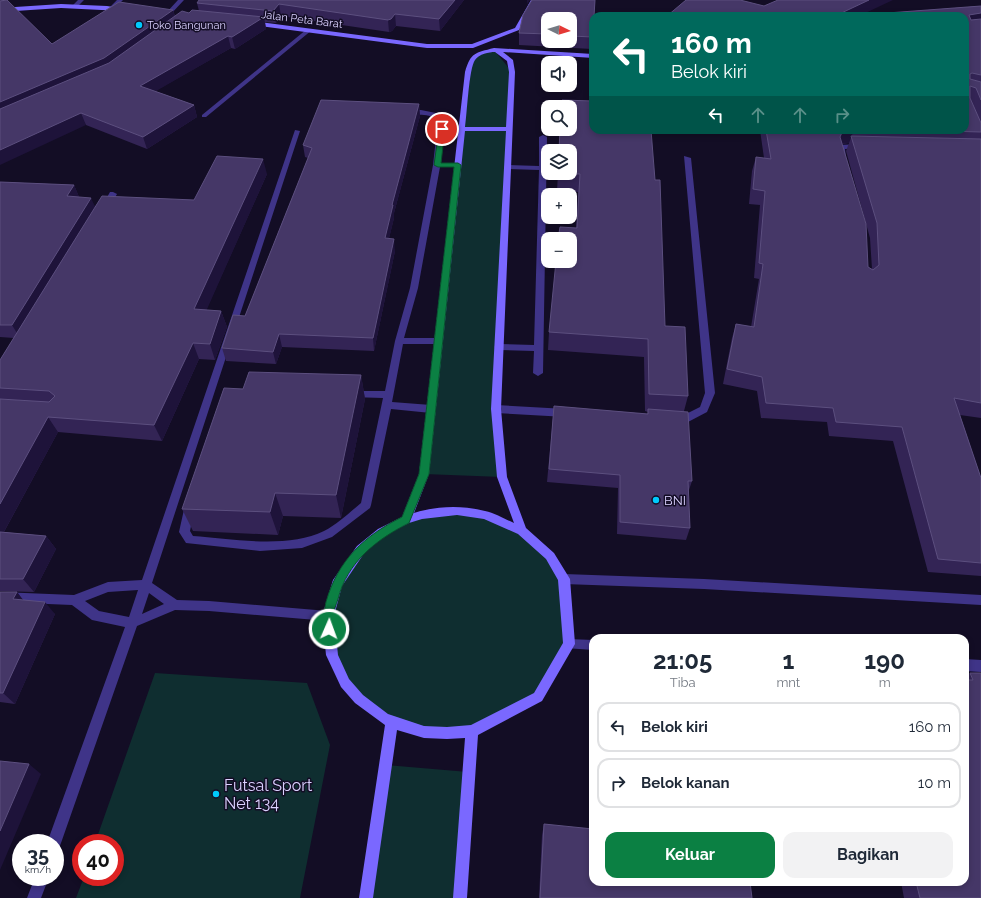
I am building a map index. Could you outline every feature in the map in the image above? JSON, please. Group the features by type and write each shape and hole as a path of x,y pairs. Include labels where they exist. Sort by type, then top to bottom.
{"street":[{"path":"112,8 120,0"},
{"path":"175,14 166,13 181,0"},
{"name":"Jalan Peta Barat","path":"249,23 428,46 473,46 517,29 534,0"},
{"path":"0,10 78,3 127,9"},
{"path":"204,116 309,30"},
{"path":"494,50 495,38"},
{"path":"494,50 510,60 512,72 496,409 502,477 522,531"},
{"path":"406,520 424,474 468,72 472,60 481,53 494,50 589,56"},
{"path":"193,495 184,532 190,540 260,546 302,543 328,534 366,505 399,340 414,288 438,165 441,119 430,113 399,112"},
{"path":"462,129 510,130"},
{"path":"57,834 146,585 297,131"},
{"path":"543,137 543,144"},
{"path":"844,165 840,151 842,147 873,146"},
{"path":"670,418 685,419 704,409 710,394 688,158"},
{"path":"438,165 458,165"},
{"path":"508,167 541,168"},
{"path":"538,373 542,180"},
{"path":"101,214 113,194"},
{"path":"399,340 439,341"},
{"path":"499,347 538,348"},
{"path":"342,393 389,394"},
{"path":"387,405 432,409"},
{"path":"496,409 574,414"},
{"path":"457,511 485,515 522,531 550,556 564,579 569,644 538,697 472,731 447,733 424,732 392,722 359,699 345,683 332,655 328,616 337,584 360,549 382,532 406,520 422,515 457,511"},
{"path":"564,579 712,584 981,600"},
{"path":"0,597 74,600 108,586 146,585 175,605"},
{"path":"74,600 96,616 132,623 175,605 209,606 328,616"},
{"path":"569,644 589,645"},
{"path":"969,665 981,666"},
{"path":"366,898 392,722"},
{"path":"460,898 472,731"},
{"path":"34,898 39,886"}],"green space":[{"path":"494,50 512,72 499,347 502,477 424,474 472,59 481,53"},
{"path":"457,511 485,515 522,531 564,579 569,644 538,697 472,731 447,733 392,722 345,683 328,616 337,584 361,549 406,520"},
{"name":"Futsal Sport Net 134","path":"155,673 307,683 330,745 300,898 76,898 81,886 124,886 124,834 98,834"},
{"path":"386,765 468,772 460,898 366,898"}],"building":[{"path":"7,0 52,44 119,2 173,10 104,58 0,102 0,1"},
{"path":"199,0 455,0 439,19 395,14 388,20 279,4 273,11 197,3"},
{"path":"532,0 595,0 594,12 589,12 589,37 577,36 577,12 541,12 541,34 519,33 523,15"},
{"path":"686,0 740,0 764,6 778,0 869,0 844,12 672,12"},
{"path":"981,6 981,13 969,15 969,12 901,12"},
{"path":"192,10 264,17 232,37 228,36 140,86 194,105 143,137 81,113 0,150 0,109 109,63 182,11 189,13"},
{"path":"969,15 971,20 981,19 981,75 972,73 970,74 970,79 981,82 981,100 976,88 970,86 970,98 981,123 981,132 969,132"},
{"path":"321,100 419,104 392,205 385,238 394,239 373,338 279,334 273,352 222,348 233,315 245,316 312,148 303,145"},
{"path":"577,100 589,101 589,134 651,134 655,180 660,180 665,326 685,327 688,396 649,394 648,339 549,332 555,268 577,268 577,232 559,232 560,227 577,228 580,174 577,174 577,144 559,144 560,136 577,136"},
{"path":"767,134 841,134 840,137 866,224 868,267 873,270 879,265 877,223 851,136 981,139 981,403 954,398 981,478 981,563 938,559 902,427 836,422 833,408 766,403 762,377 727,369 736,324 754,327 763,264 759,263 765,191 753,189 756,157 771,159"},
{"path":"217,156 263,159 194,309 221,311 210,344 193,343 154,425 48,417 0,504 0,399 49,402 55,396 49,391 0,388 0,360 102,196 194,200"},
{"path":"0,182 74,185 67,196 91,198 12,325 0,325"},
{"path":"249,372 361,375 336,495 275,493 270,512 182,509 224,388 243,389"},
{"path":"554,406 648,414 648,409 688,412 692,481 688,481 690,528 620,522 620,475 549,469"},
{"path":"0,532 46,536 23,579 0,579"},
{"path":"0,592 17,592 13,599 45,602 3,693 0,693"},
{"path":"970,673 981,673 981,898 920,898 917,886 969,886 969,680 973,680"},
{"path":"0,761 29,764 0,831"},
{"path":"544,824 589,829 589,886 750,886 752,898 540,898"}],"place":[{"name":"Toko Bangunan","path":"139,25"},
{"name":"BNI","path":"656,500"},
{"name":"Futsal Sport Net 134","path":"216,794"}],"route":[{"path":"329,629 328,616 337,584 360,549 382,532 406,520 424,474 458,165 438,165 442,129"}]}
